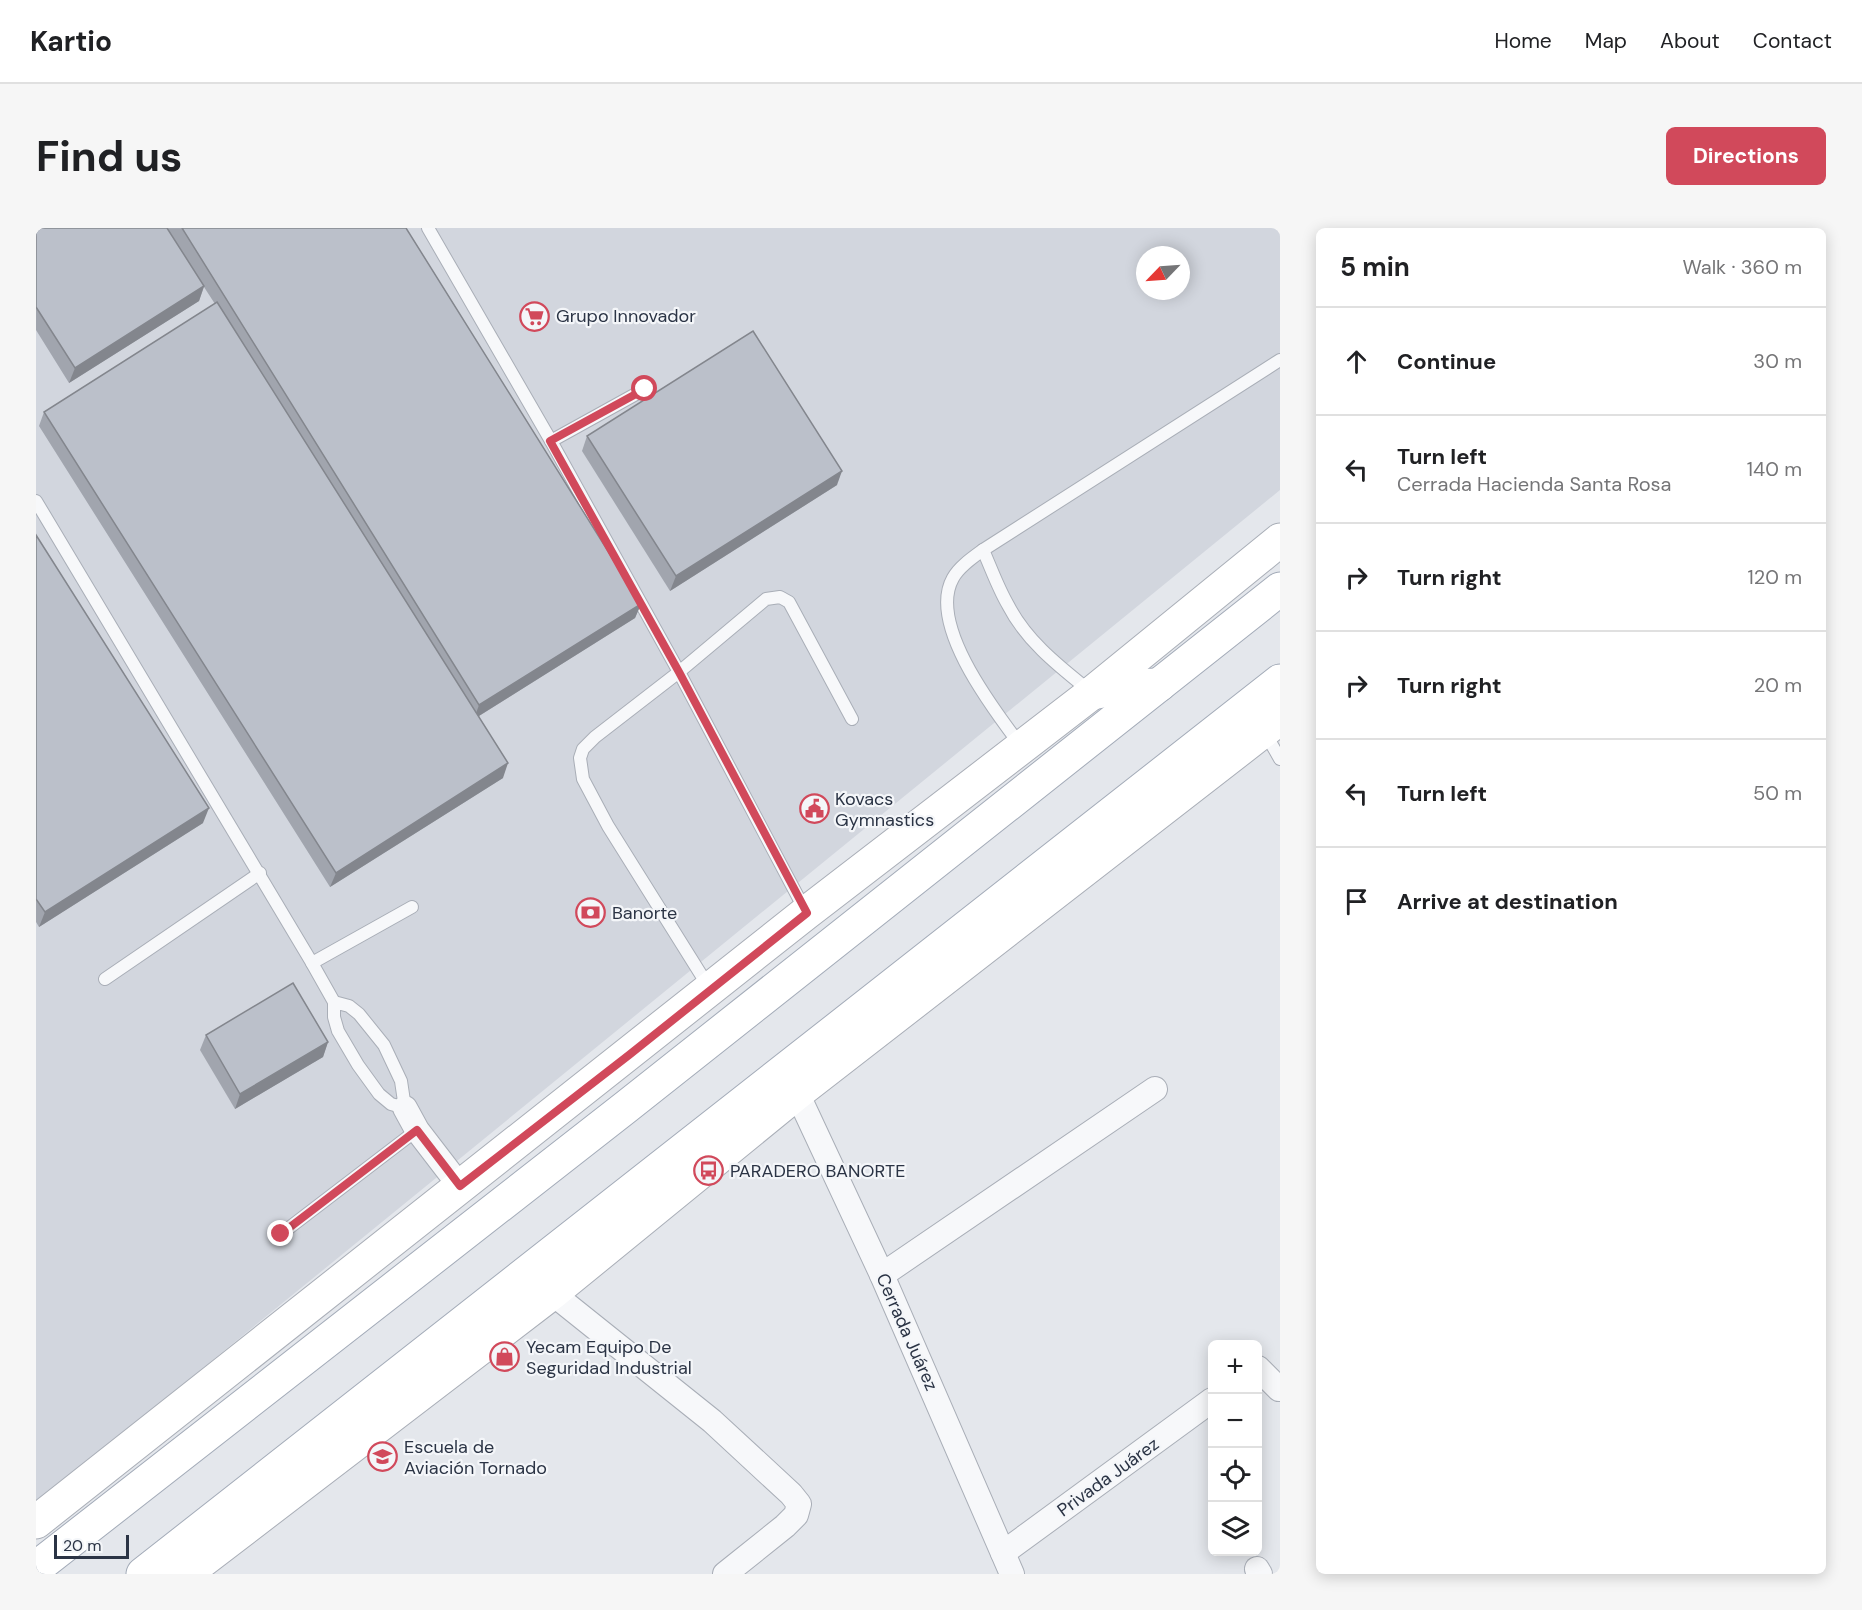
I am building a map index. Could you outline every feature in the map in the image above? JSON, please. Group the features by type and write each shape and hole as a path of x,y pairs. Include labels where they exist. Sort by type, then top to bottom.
{"main road":[{"path":"37,1521 807,913 1092,693 1280,540"},
{"path":"36,1569 626,1107 1280,589"},
{"path":"143,1574 1280,681"},
{"path":"1092,693 1127,686 1159,685"},
{"path":"185,1574 552,1293 797,1093 1272,724"}],"street":[{"path":"882,1275 1155,1089"},
{"name":"Cerrada Juárez","path":"797,1093 882,1275 1007,1564"},
{"path":"405,1108 417,1130 460,1186"},
{"path":"552,1293 712,1421 799,1504 796,1515 790,1521 725,1574"},
{"path":"1264,1364 1279,1389"},
{"name":"Privada Juárez","path":"1007,1564 1208,1403"}],"lane":[{"path":"428,228 679,672 807,913"},
{"path":"1022,747 994,711 959,649 948,623 947,593 953,578 964,565 983,550 1280,360"},
{"path":"550,441 645,389"},
{"path":"36,501 312,963 334,1002 334,1017 338,1031 358,1065 380,1094 391,1104 405,1108 401,1081 384,1045 359,1014 349,1006 334,1002"},
{"path":"983,550 1007,605 1020,624 1035,643 1065,672 1092,693"},
{"path":"710,990 608,826 583,779 580,758 584,749 595,737 679,672 766,599 780,597 789,602 852,719"},
{"path":"1272,724 1280,759"},
{"path":"105,979 260,873"},
{"path":"312,963 412,907"},
{"path":"281,1234 417,1130"}],"shaded area":[{"path":"36,228 1280,228 1280,490 36,1504"}],"building":[{"path":"36,228 167,228 204,286 75,368 36,307"},
{"path":"182,228 406,228 641,604 479,705"},
{"path":"217,302 508,763 336,873 44,412"},
{"path":"753,331 842,471 676,576 587,436"},
{"path":"36,535 209,808 45,912 36,899"},
{"path":"293,983 328,1042 240,1094 206,1035"}],"place":[{"name":"Grupo Innovador","path":"535,316"},
{"name":"Kovacs Gymnastics","path":"814,809"},
{"name":"Banorte","path":"591,913"},
{"name":"PARADERO BANORTE","path":"709,1171"},
{"name":"Yecam Equipo De Seguridad Industrial","path":"505,1357"},
{"name":"Escuela de Aviación Tornado","path":"383,1457"}],"route":[{"path":"281,1234 417,1130 460,1186 807,913 679,672 550,441 645,389"}]}
